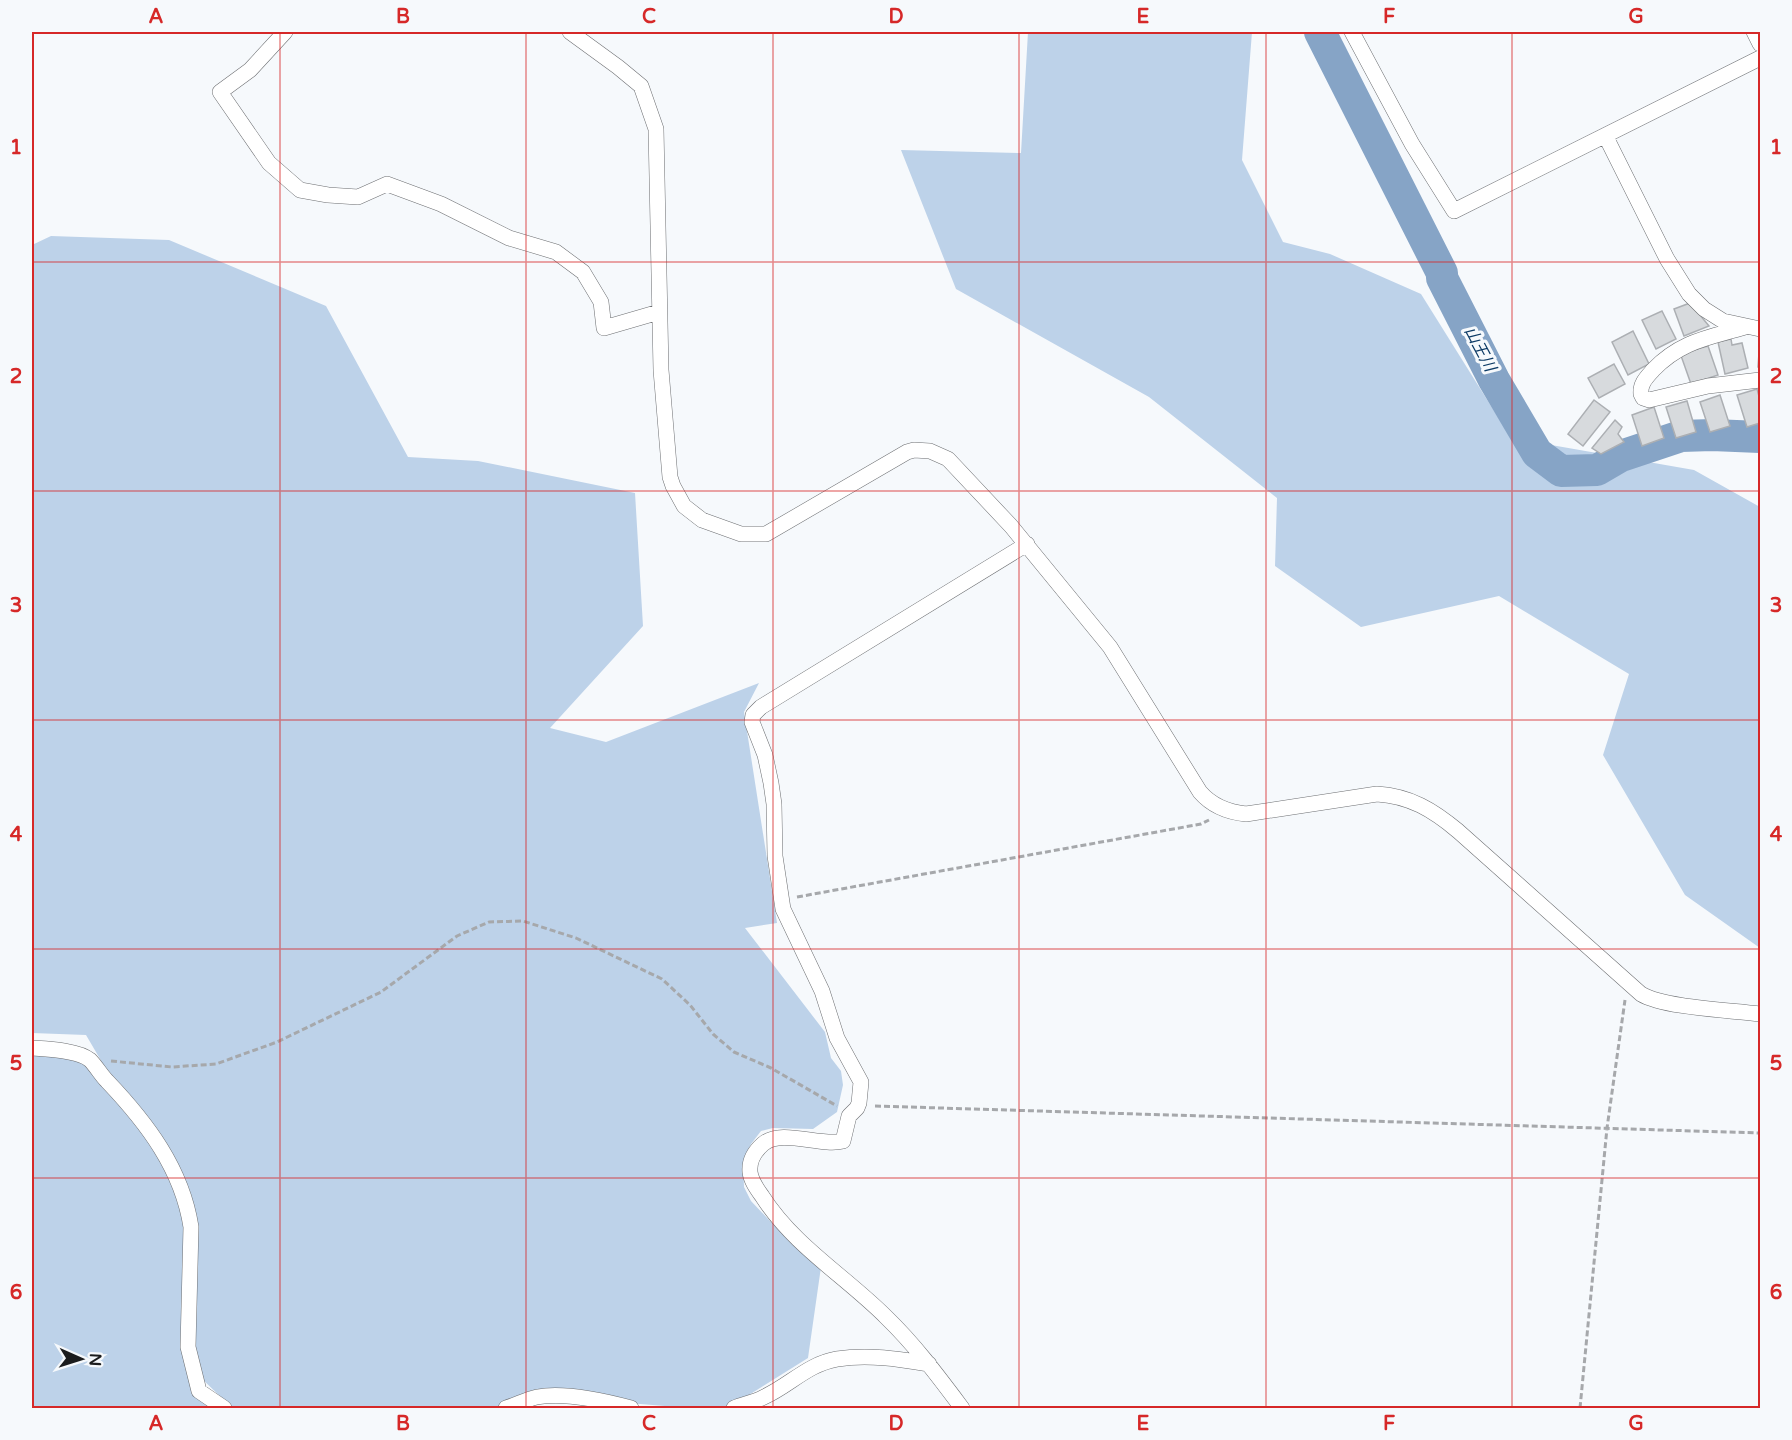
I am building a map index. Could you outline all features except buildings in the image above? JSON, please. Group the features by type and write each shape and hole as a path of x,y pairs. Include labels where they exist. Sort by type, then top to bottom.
{"street":[{"path":"285,32 250,70 220,92 268,163 300,190 358,197 387,184 441,204 509,238 556,252 583,272 601,302 604,328 659,312"},
{"path":"570,32 641,86 656,129 661,370 670,477 684,506 702,520 741,534 766,534 900,456 914,450 940,454 955,465 1027,544 1110,647 1207,800 1218,807 1246,814 1377,795 1392,795 1416,802 1458,831 1628,983 1649,999 1761,1014"},
{"path":"1352,32 1412,144 1454,211 1761,58"},
{"path":"1754,32 1761,45"},
{"path":"1606,136 1682,285 1712,315 1729,323 1761,329"},
{"path":"1745,327 1695,341 1672,352 1644,380 1640,389 1641,394 1643,398 1649,400 1708,387 1761,380"},
{"path":"962,1408 929,1364 882,1312 814,1256 794,1236 767,1204 752,1178 751,1165 754,1154 767,1141 782,1138 840,1143 843,1141 862,1086 861,1079 837,1038 822,991 786,918 775,856 774,804 771,783 765,755 752,722 753,715 761,707 1027,544"},
{"path":"32,1048 65,1051 89,1059 136,1112 171,1163 188,1210 191,1227 188,1347 199,1391 224,1408"},
{"path":"734,1408 764,1398 808,1368 836,1359 893,1358 929,1364"},
{"path":"506,1408 537,1397 572,1397 631,1408"}],"path":[{"path":"781,900 1201,824 1209,820 1218,807"},
{"path":"89,1059 172,1067 216,1064 277,1042 381,992 457,936 489,922 523,921 576,938 662,979 690,1005 713,1034 734,1052 771,1068 854,1111 1761,1133"},
{"path":"1580,1408 1607,1128 1628,983"}],"shaded area":[{"path":"1028,32 1252,32 1242,160 1283,242 1330,254 1421,294 1511,438 1694,470 1760,507 1760,948 1685,895 1603,755 1629,674 1499,596 1361,627 1275,566 1277,498 1149,397 956,289 901,150 1021,153"},
{"path":"51,236 169,240 326,306 408,457 478,461 635,493 643,626 550,728 606,742 759,683 744,712 777,923 745,928 825,1032 831,1058 841,1071 843,1085 837,1112 813,1129 773,1128 761,1131 751,1144 743,1162 744,1187 751,1201 821,1267 808,1358 728,1408 689,1408 555,1397 511,1408 32,1408 32,1047 89,1059 120,1093 86,1035 32,1033 32,245","holes":["198,1375 227,1403 199,1391"]}],"waterway":[{"name":"山王川","path":"1320,32 1494,380 1537,453 1561,471 1597,470 1621,456 1681,436 1760,437"}]}
